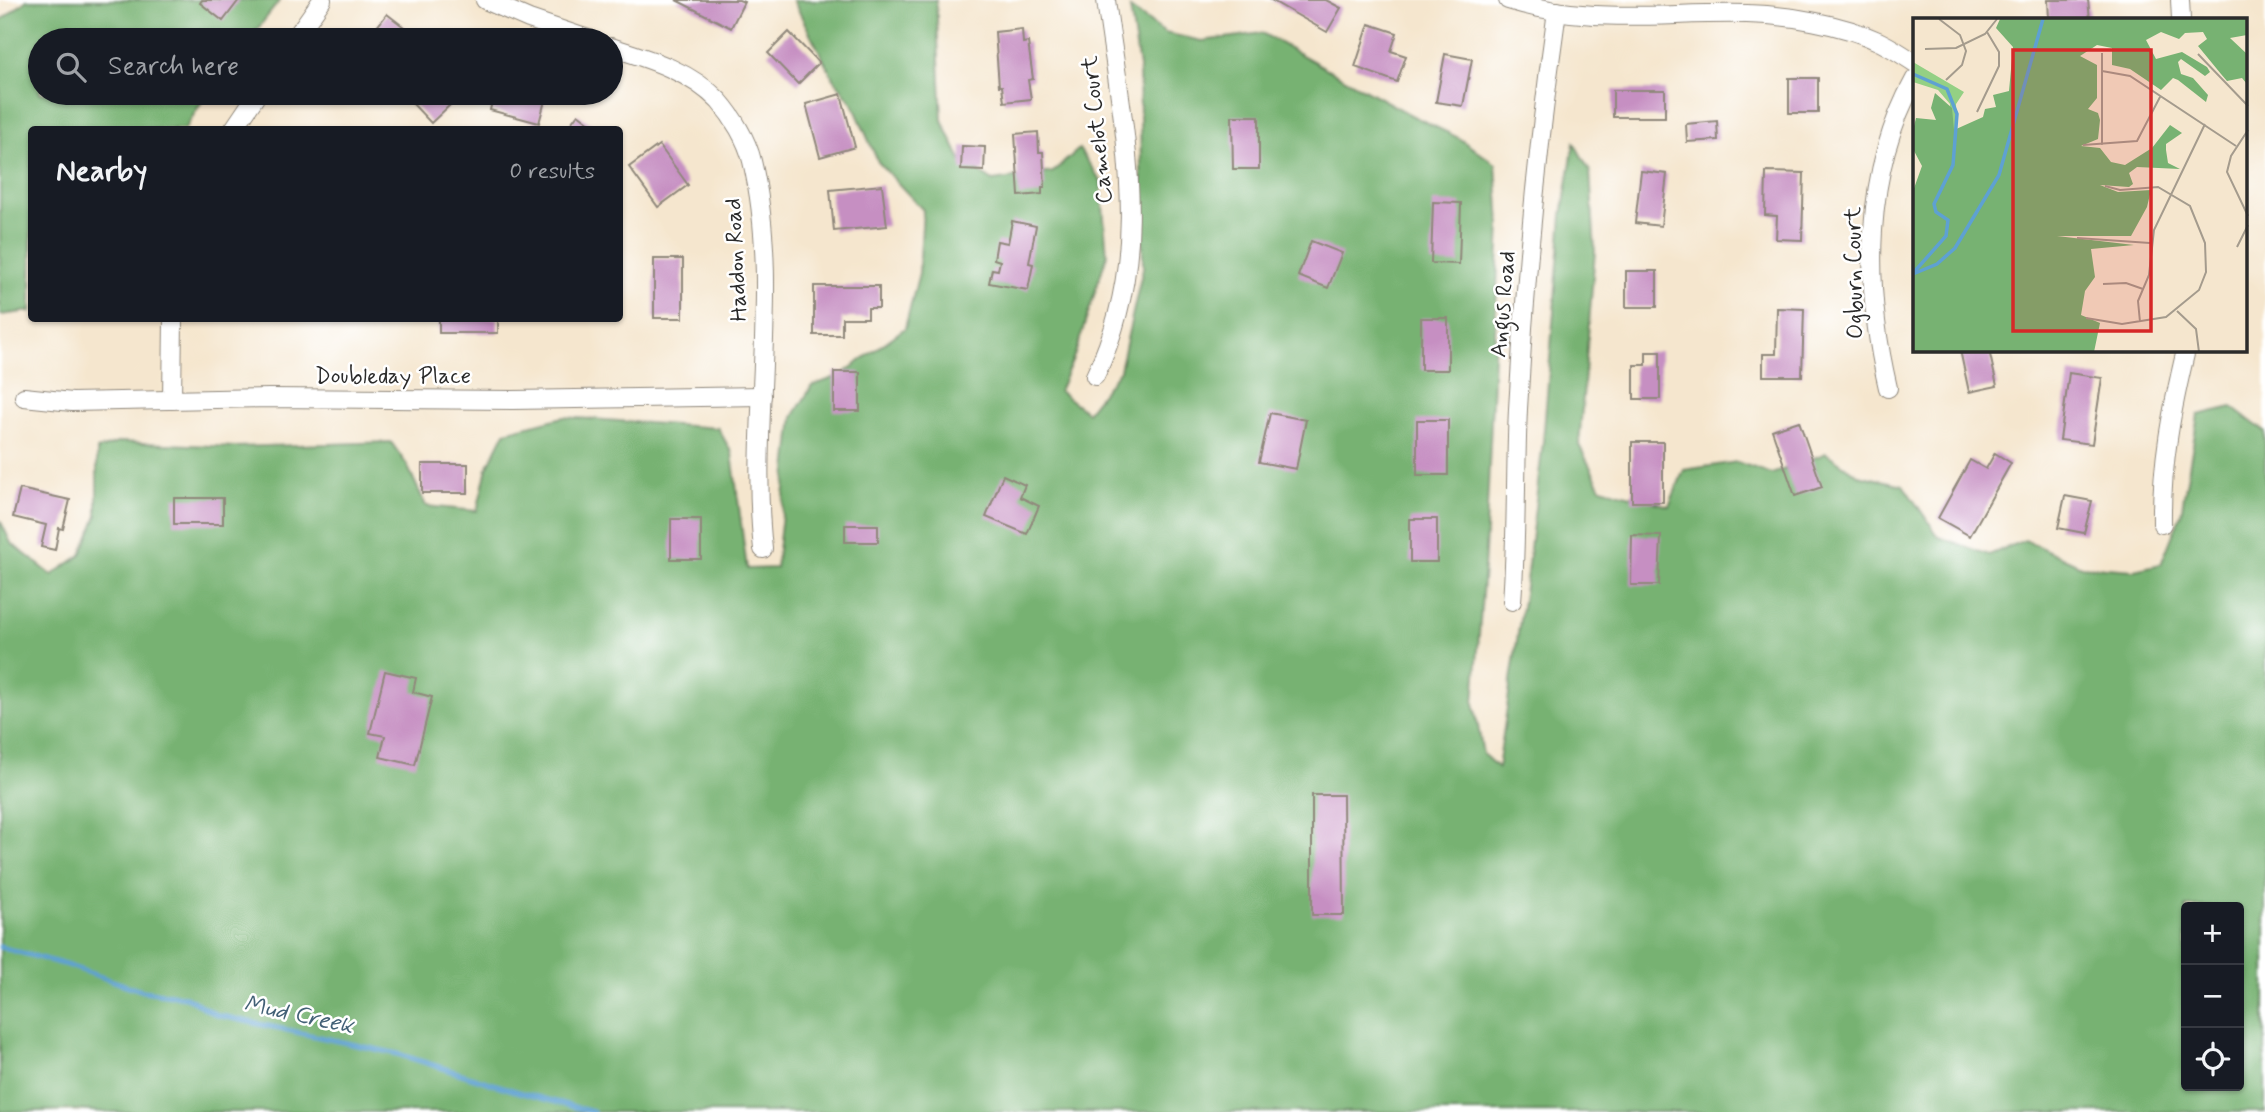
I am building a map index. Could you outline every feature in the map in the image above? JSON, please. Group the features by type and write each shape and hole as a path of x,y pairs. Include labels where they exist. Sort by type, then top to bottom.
{"street":[{"path":"302,28 322,0"},
{"path":"485,0 556,28"},
{"name":"Camelot Court","path":"1095,376 1115,324 1125,286 1129,252 1129,164 1106,0"},
{"path":"1508,0 1593,17 1747,14 1782,16 1855,32 1878,41 1913,62"},
{"path":"2180,0 2182,18"},
{"name":"Angus Road","path":"1512,601 1518,419 1526,296 1545,99 1557,11"},
{"name":"Haddon Road","path":"623,51 681,73 709,92 733,119 752,159 762,241 764,295 760,495 763,549"},
{"name":"Ogburn Court","path":"1888,388 1875,319 1872,230 1874,207 1891,133 1913,84"},
{"path":"236,126 250,105"},
{"path":"172,400 173,322"},
{"path":"2162,524 2161,496 2169,425 2186,352"},
{"name":"Doubleday Place","path":"24,397 70,402 762,396"}],"green space":[{"path":"27,0 280,0 258,28 28,28 28,105 200,105 187,126 28,126 28,311 0,315 0,21"},
{"path":"793,0 936,0 942,120 961,160 993,181 1053,172 1079,149 1101,181 1107,255 1075,354 1059,391 1087,412 1120,370 1143,268 1139,67 1130,8 1165,33 1202,41 1262,33 1411,115 1457,137 1496,164 1500,224 1485,553 1474,703 1483,754 1498,768 1543,442 1562,215 1574,143 1590,171 1595,251 1579,445 1601,488 1669,506 1684,470 1737,462 1772,474 1826,453 1858,475 1903,485 1939,537 1989,555 2025,540 2081,566 2134,570 2161,564 2181,514 2198,415 2232,407 2265,432 2265,1112 0,1112 0,520 11,543 52,575 81,555 97,516 97,450 120,442 235,447 391,442 407,465 426,506 477,511 487,468 505,432 563,417 718,428 732,453 747,569 776,568 793,417 812,386 841,375 905,328 919,273 923,210 878,162 853,104 833,78"}],"building":[{"path":"202,0 239,0 223,21 200,3"},
{"path":"676,0 739,0 744,2 731,28"},
{"path":"1271,0 1326,0 1341,8 1327,32"},
{"path":"2048,0 2088,0 2090,18 2049,18"},
{"path":"387,14 405,28 376,28"},
{"path":"1369,24 1397,33 1391,51 1406,56 1397,82 1355,67"},
{"path":"1022,29 1023,43 1028,42 1033,79 1028,80 1031,99 1004,102 1002,86 999,86 995,32"},
{"path":"789,32 819,63 798,84 768,53"},
{"path":"1445,54 1472,59 1463,106 1436,102"},
{"path":"1789,78 1818,78 1818,113 1789,113"},
{"path":"1613,90 1665,90 1665,117 1613,117"},
{"path":"841,94 855,147 820,157 806,104"},
{"path":"414,105 450,105 431,123"},
{"path":"491,105 544,105 539,123 490,110"},
{"path":"578,114 594,126 569,126"},
{"path":"1232,116 1259,116 1259,169 1233,169"},
{"path":"1717,121 1718,140 1687,142 1686,124"},
{"path":"1038,132 1039,152 1043,152 1045,187 1042,187 1042,194 1019,196 1015,134"},
{"path":"659,145 688,185 658,207 629,167"},
{"path":"962,146 985,147 984,171 961,170"},
{"path":"1641,171 1667,174 1661,226 1635,223"},
{"path":"1766,172 1804,173 1802,240 1776,239 1777,216 1765,215"},
{"path":"882,185 887,226 834,231 830,190"},
{"path":"1433,202 1461,203 1459,264 1431,263"},
{"path":"1012,221 1036,226 1029,263 1033,264 1028,290 989,283 992,269 998,270 1000,261 994,259 997,241 1008,243"},
{"path":"1311,241 1342,253 1328,288 1298,276"},
{"path":"654,259 683,259 683,318 654,318"},
{"path":"1626,271 1657,271 1657,307 1626,307"},
{"path":"814,286 879,286 879,308 868,308 868,318 842,318 842,335 814,335"},
{"path":"1777,308 1804,309 1802,376 1763,376 1763,354 1776,354"},
{"path":"1421,318 1448,318 1448,370 1421,370"},
{"path":"439,322 498,322 498,333 439,333"},
{"path":"1646,352 1660,352 1660,399 1634,399 1634,365 1646,365"},
{"path":"1960,352 1989,352 1997,386 1969,392"},
{"path":"834,372 860,372 860,411 834,411"},
{"path":"2069,373 2102,378 2092,444 2060,440"},
{"path":"1270,413 1306,420 1296,469 1259,462"},
{"path":"1417,420 1448,420 1448,475 1417,475"},
{"path":"1799,421 1822,487 1795,496 1772,430"},
{"path":"1632,442 1663,442 1663,502 1632,502"},
{"path":"1995,453 2011,463 1970,536 1938,518 1970,460 1986,469"},
{"path":"422,464 468,464 468,493 422,493"},
{"path":"1003,475 1025,485 1020,497 1039,506 1027,534 986,517"},
{"path":"20,489 70,500 63,529 59,528 55,550 41,547 46,525 13,517"},
{"path":"2065,496 2092,501 2084,533 2058,528"},
{"path":"174,498 223,498 223,524 174,524"},
{"path":"671,519 701,519 701,559 671,559"},
{"path":"1410,519 1437,519 1437,562 1410,562"},
{"path":"845,525 878,525 878,542 845,542"},
{"path":"1632,535 1661,536 1659,585 1631,585"},
{"path":"385,671 416,678 413,692 432,697 415,765 380,757 385,736 370,733"},
{"path":"1312,795 1343,795 1344,915 1312,915"}],"waterway":[{"name":"Mud Creek","path":"0,947 63,964 143,991 186,997 217,1015 398,1054 593,1112"}]}
